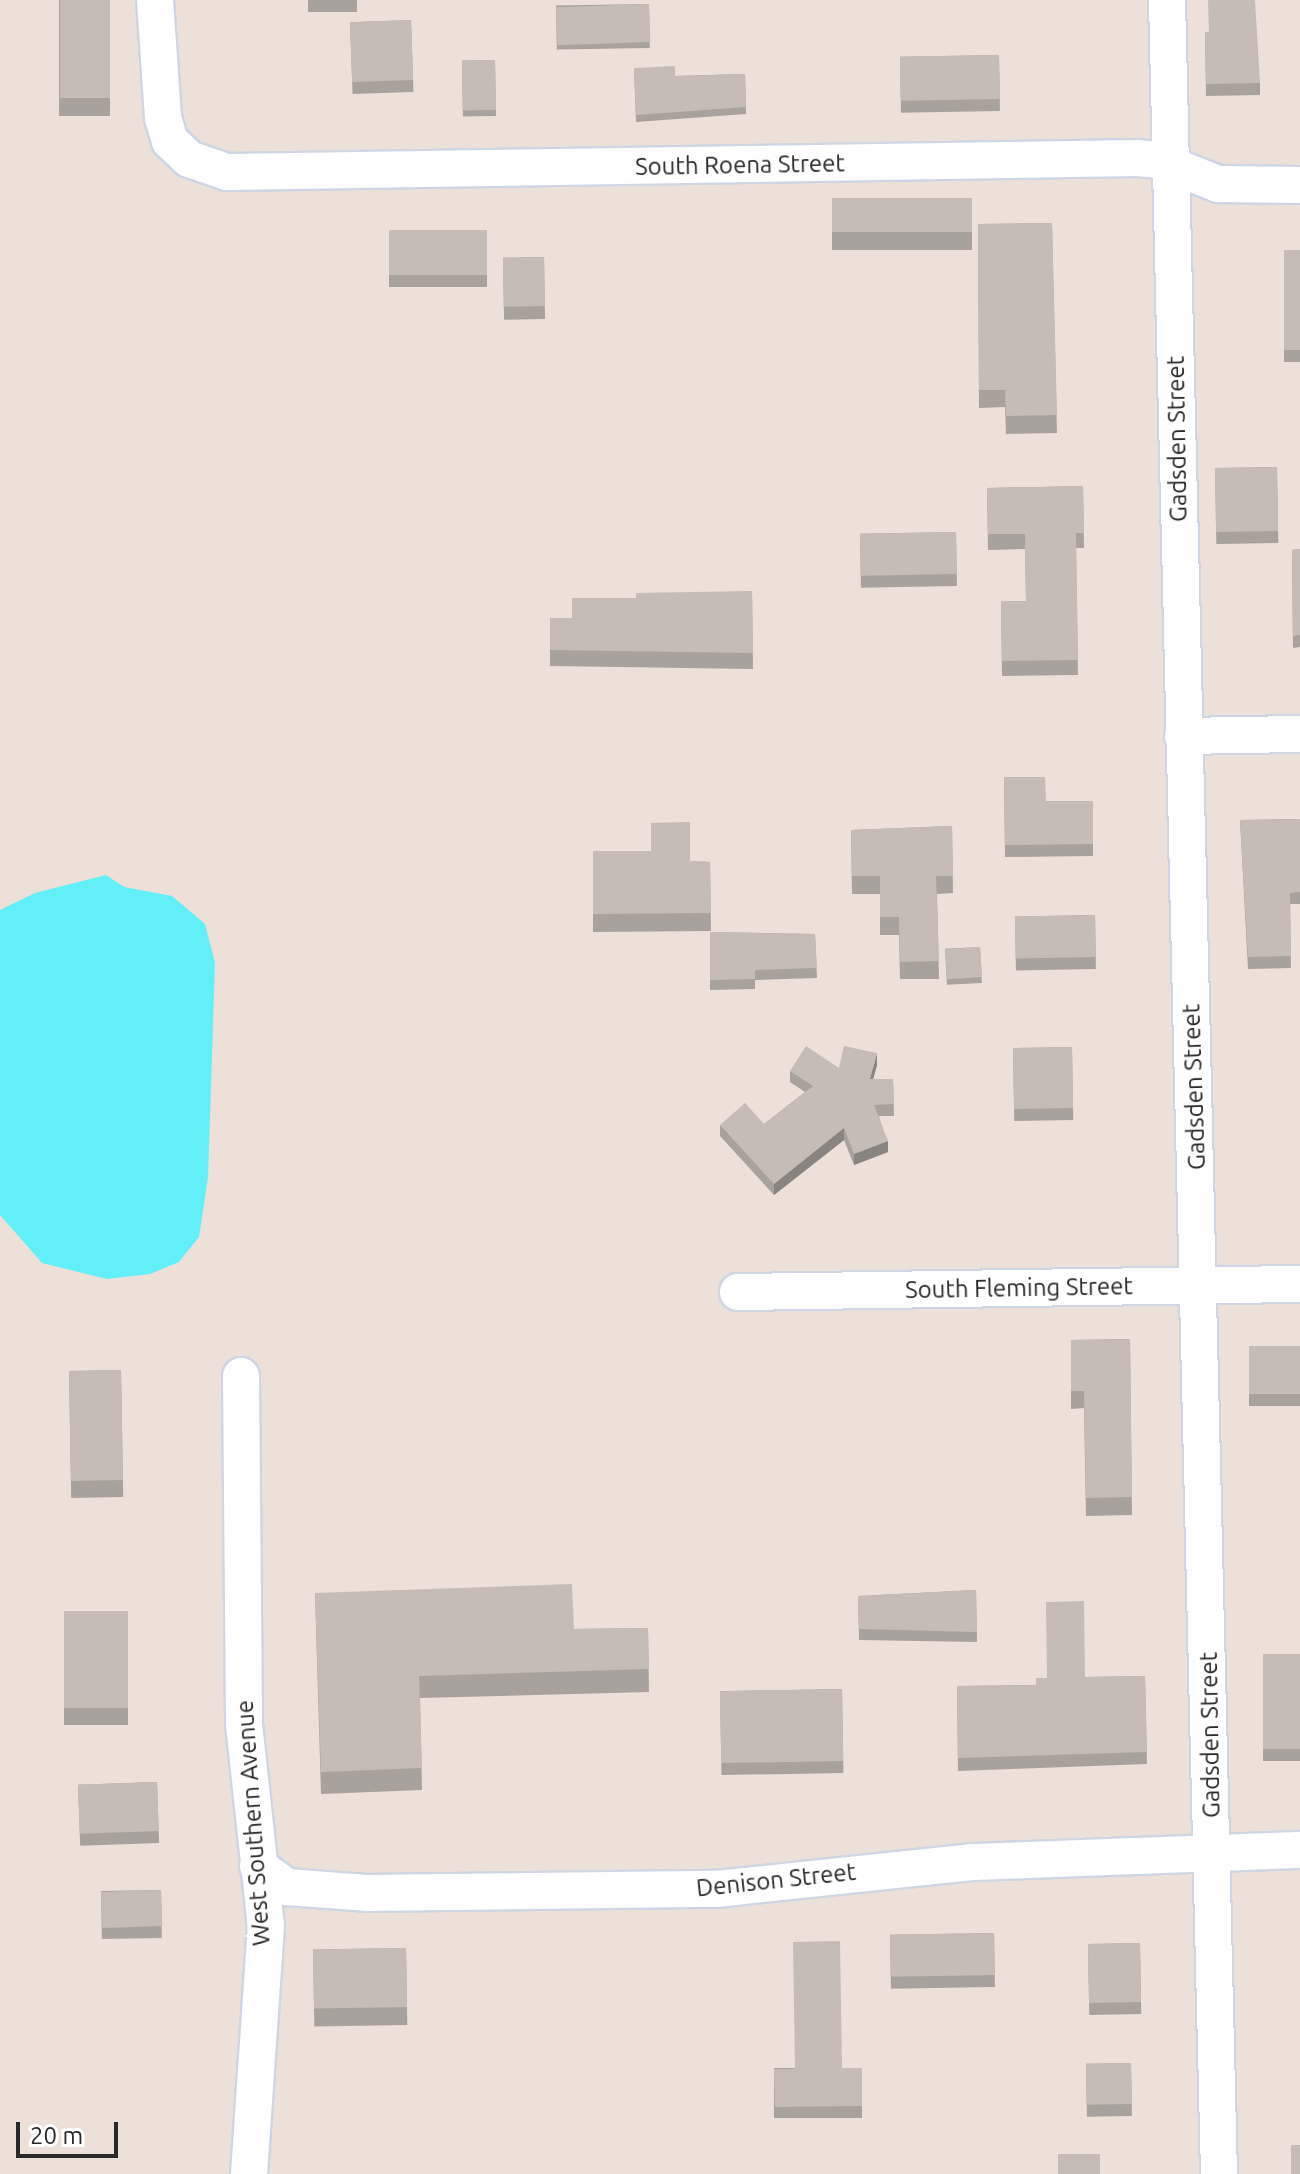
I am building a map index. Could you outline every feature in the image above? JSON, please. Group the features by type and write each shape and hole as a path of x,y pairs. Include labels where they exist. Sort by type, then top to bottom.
{"street":[{"name":"South Roena Street","path":"155,0 163,118 180,153 209,167 246,174 1137,158 1172,164 1218,184 1300,185"},
{"name":"Gadsden Street","path":"1167,0 1183,736 1201,1285 1219,2174"},
{"path":"1183,736 1300,734"},
{"name":"South Fleming Street","path":"738,1292 1300,1284"},
{"name":"West Southern Avenue","path":"241,1376 244,1724 266,1925 249,2174"},
{"name":"Denison Street","path":"258,1866 287,1887 366,1893 716,1889 972,1862 1300,1850"}],"water":[{"path":"106,875 124,887 172,896 205,924 215,963 208,1177 199,1237 179,1262 150,1274 107,1279 42,1263 0,1215 0,910 35,893"}],"building":[{"path":"60,0 110,0 110,98 60,98"},
{"path":"1208,0 1255,0 1260,83 1206,84"},
{"path":"649,4 650,42 557,45 556,7"},
{"path":"411,20 413,80 352,82 350,22"},
{"path":"999,55 1000,99 901,101 900,57"},
{"path":"495,60 496,110 463,111 462,61"},
{"path":"675,66 675,76 745,74 746,107 636,115 634,68"},
{"path":"832,198 972,198 972,232 832,232"},
{"path":"1052,223 1057,415 1006,416 1005,390 979,390 978,224"},
{"path":"389,230 487,230 487,275 389,275"},
{"path":"1284,250 1300,250 1300,350 1284,350"},
{"path":"544,257 545,306 504,307 503,258"},
{"path":"1277,467 1278,531 1216,532 1215,468"},
{"path":"1083,486 1084,533 1076,533 1078,660 1002,661 1001,601 1026,601 1025,534 988,534 987,488"},
{"path":"956,532 957,574 861,576 860,534"},
{"path":"1300,549 1300,635 1293,636 1292,550"},
{"path":"752,591 753,653 550,650 550,618 572,618 572,598 636,598 636,593"},
{"path":"1004,777 1045,777 1046,801 1093,801 1093,844 1005,845"},
{"path":"1300,819 1300,892 1290,893 1291,956 1248,957 1240,820"},
{"path":"690,822 690,861 710,862 711,913 593,914 593,851 651,851 651,823"},
{"path":"952,826 953,876 936,876 939,961 900,962 899,917 880,917 880,876 852,876 851,830"},
{"path":"1095,915 1096,957 1016,958 1015,916"},
{"path":"710,932 815,934 817,968 755,970 755,979 710,980"},
{"path":"980,947 982,977 947,979 945,949"},
{"path":"806,1046 839,1068 844,1046 877,1053 870,1079 893,1079 894,1104 874,1105 888,1141 854,1154 844,1128 774,1184 720,1125 745,1103 764,1124 813,1086 790,1071"},
{"path":"1072,1047 1073,1108 1014,1109 1013,1048"},
{"path":"1130,1339 1132,1497 1086,1498 1084,1391 1071,1391 1071,1340"},
{"path":"1249,1346 1300,1346 1300,1394 1249,1394"},
{"path":"121,1370 123,1480 71,1481 69,1371"},
{"path":"572,1584 574,1629 648,1628 649,1669 419,1676 422,1768 321,1772 315,1593"},
{"path":"976,1590 977,1632 859,1629 858,1596"},
{"path":"1084,1601 1085,1677 1145,1676 1147,1752 958,1758 957,1686 1036,1685 1036,1678 1047,1678 1046,1602"},
{"path":"64,1611 128,1611 128,1708 64,1708"},
{"path":"1263,1654 1300,1654 1300,1749 1263,1749"},
{"path":"842,1689 843,1761 721,1763 720,1691"},
{"path":"157,1782 159,1831 80,1834 78,1785"},
{"path":"161,1890 162,1926 102,1928 101,1892"},
{"path":"994,1933 995,1975 891,1977 890,1935"},
{"path":"840,1941 842,2068 862,2068 862,2106 775,2107 774,2069 795,2069 793,1942"},
{"path":"1140,1943 1141,2002 1089,2003 1088,1944"},
{"path":"406,1948 407,2007 314,2009 313,1950"},
{"path":"1131,2063 1132,2104 1087,2105 1086,2064"},
{"path":"1291,2145 1300,2145 1300,2174 1291,2174"},
{"path":"1058,2154 1100,2154 1100,2174 1058,2174"}]}
